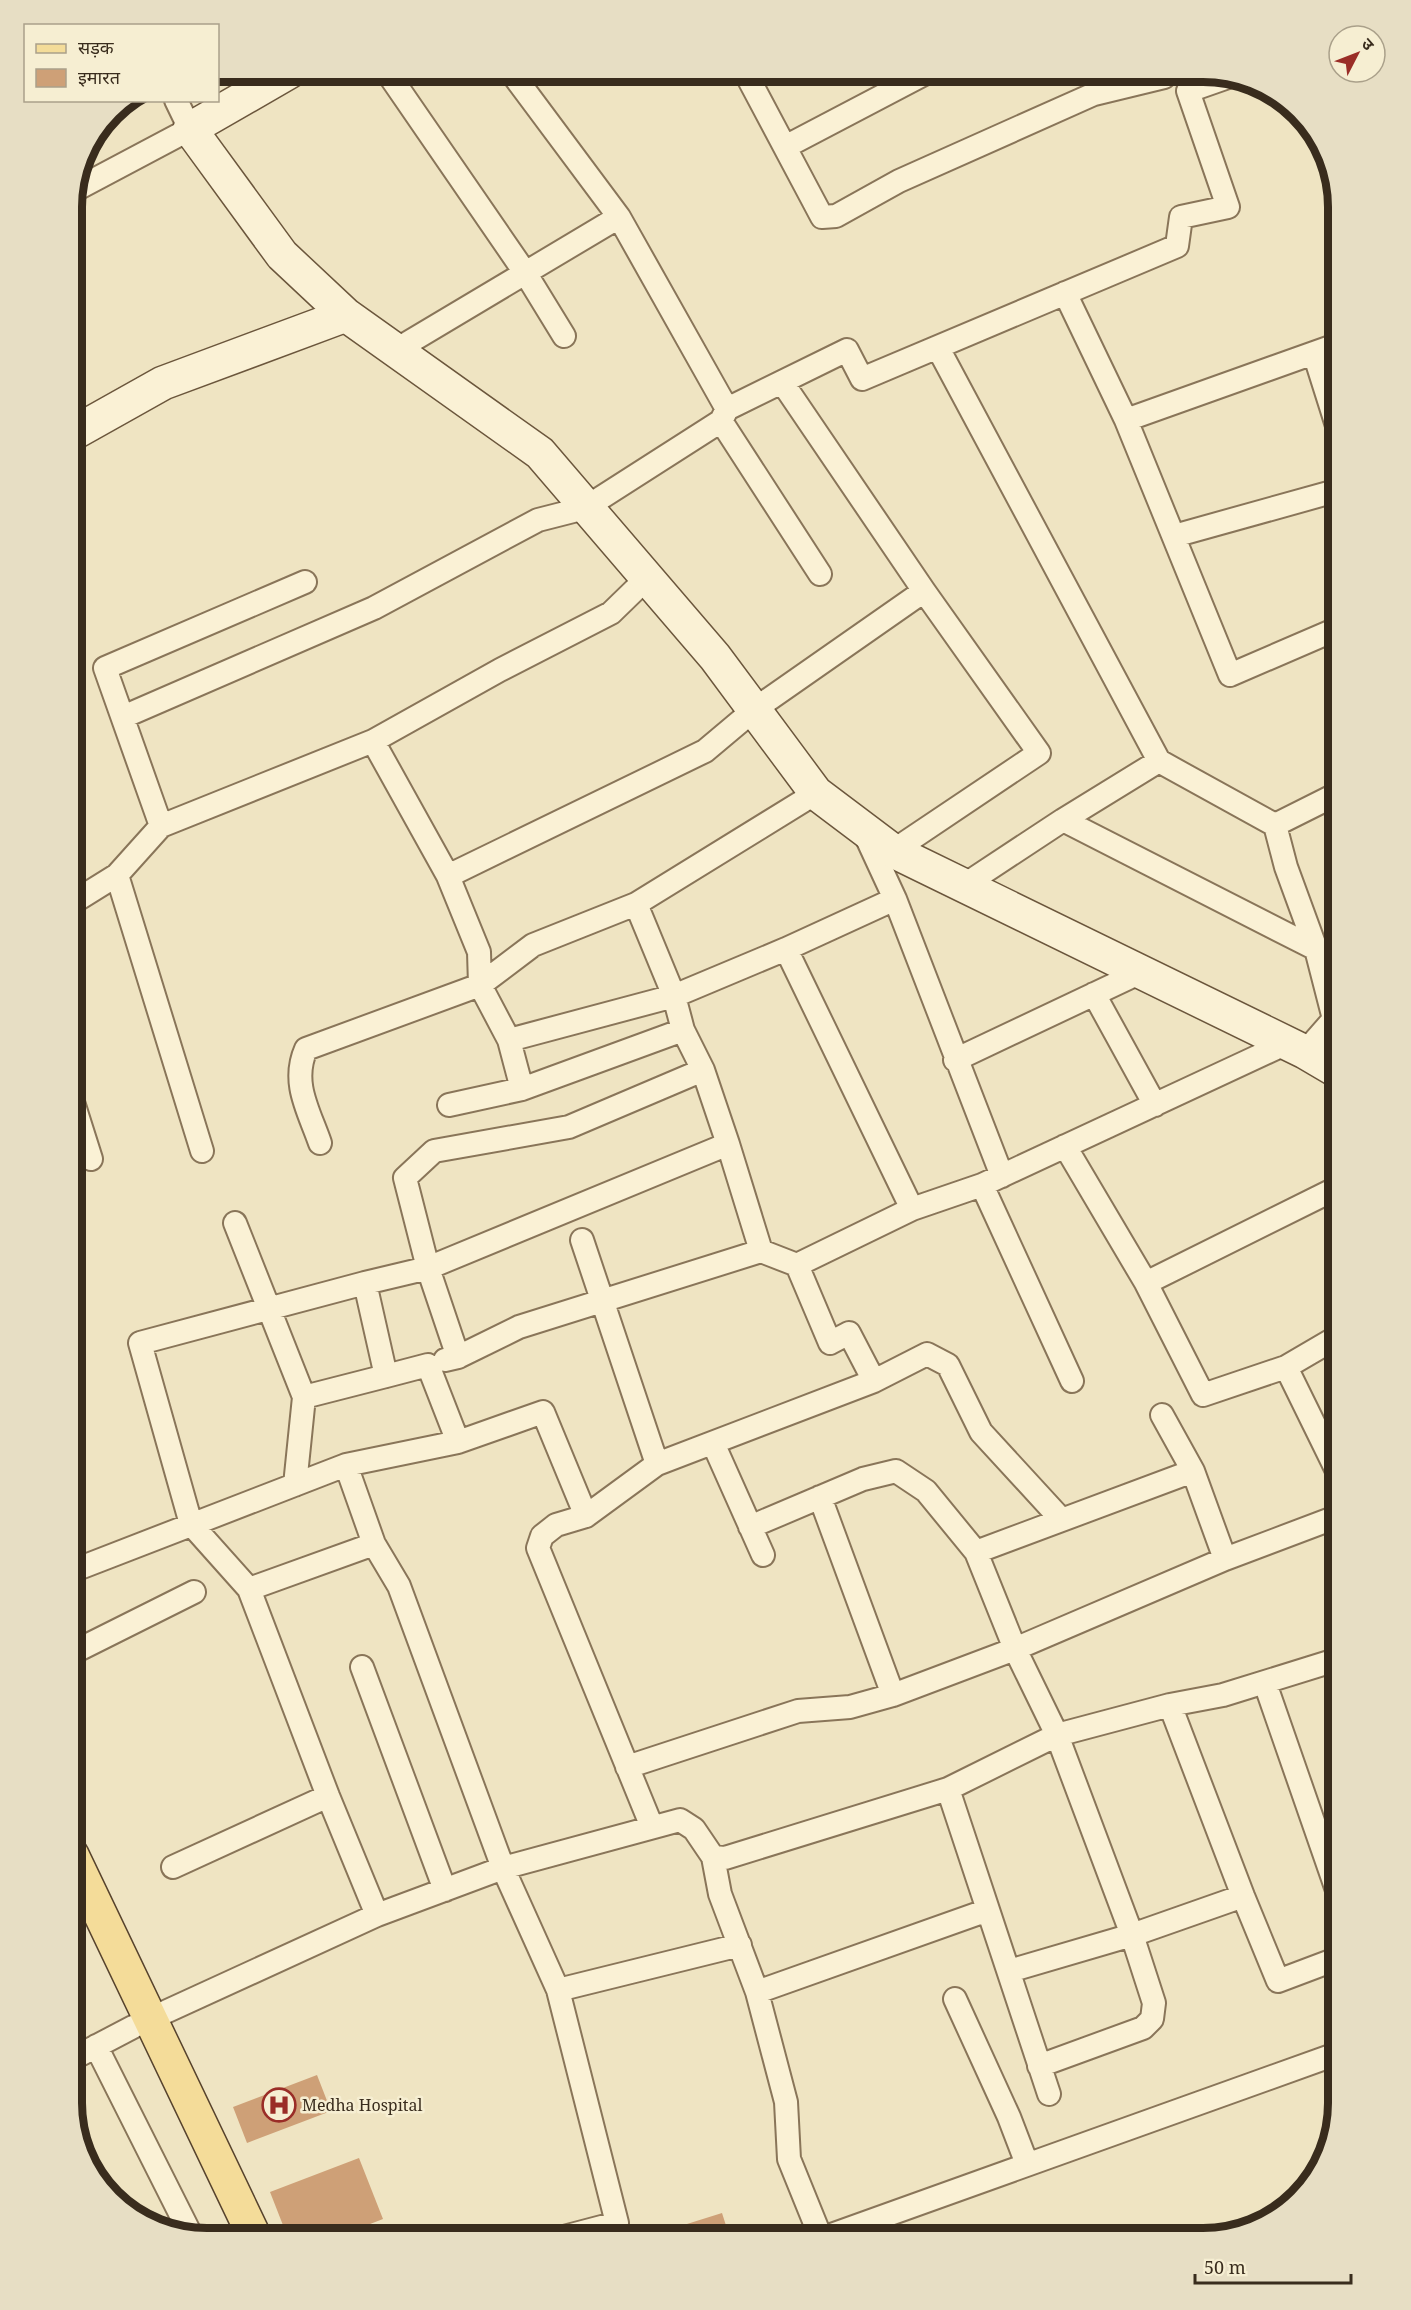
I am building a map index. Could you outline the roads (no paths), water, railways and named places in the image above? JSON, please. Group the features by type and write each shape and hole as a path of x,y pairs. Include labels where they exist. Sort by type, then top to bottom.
{"main road":[{"path":"82,1880 141,2023 230,2227"},
{"path":"82,1918 141,2023 249,2227"}],"street":[{"path":"85,185 190,129 271,82"},
{"path":"394,82 526,274 564,336"},
{"path":"519,82 619,218 724,415 820,574"},
{"path":"751,83 822,218 836,216 899,181 1094,94 1140,83"},
{"path":"785,147 908,83"},
{"path":"123,717 374,608 538,520 585,508 724,415 782,382 847,350 862,380 1177,246 1181,217 1228,207 1188,91 1212,83"},
{"path":"177,102 190,129 282,255 346,315 540,453 755,709 816,793 863,831 893,851 966,884 1296,1047 1328,1066"},
{"path":"396,350 619,218"},
{"path":"1065,293 1126,420 1230,675 1328,633"},
{"path":"83,428 163,383 346,315"},
{"path":"938,348 1159,761 1275,825 1286,867 1316,949 1328,996"},
{"path":"1126,420 1328,348"},
{"path":"1314,353 1328,397"},
{"path":"782,382 924,591 1039,753 893,851"},
{"path":"1174,536 1328,493"},
{"path":"83,896 117,875 161,826 373,741 500,670 611,613 647,578"},
{"path":"161,826 105,668 305,582"},
{"path":"448,876 705,752 755,709 924,591"},
{"path":"373,741 448,876 479,952 480,985 509,1040 522,1089"},
{"path":"966,884 1063,820 1159,761"},
{"path":"479,952 533,945 636,904 816,793"},
{"path":"1275,825 1328,798"},
{"path":"1063,820 1316,949"},
{"path":"863,831 895,899 956,1060 992,1180 1072,1381"},
{"path":"117,875 202,1151"},
{"path":"509,1040 674,996 786,949 895,899"},
{"path":"636,904 674,996 683,1030 703,1070 761,1251"},
{"path":"320,1143 298,1082 299,1065 306,1049 480,985 533,945"},
{"path":"786,949 912,1209"},
{"path":"956,1060 1141,972"},
{"path":"1094,994 1155,1105"},
{"path":"303,1397 458,1357 519,1327 761,1251 797,1264 912,1209 992,1180 1155,1105 1296,1047 1328,1023"},
{"path":"449,1105 522,1089 683,1030"},
{"path":"458,1357 428,1268 405,1178 434,1151 569,1127 703,1070"},
{"path":"83,1132 91,1159"},
{"path":"377,1916 328,1796 294,1701 249,1589 191,1524 140,1343 171,1333 267,1311 428,1268 728,1144"},
{"path":"1065,1146 1146,1283 1203,1395 1286,1367 1328,1342"},
{"path":"1146,1283 1328,1192"},
{"path":"235,1223 267,1311 303,1397 295,1485"},
{"path":"582,1240 657,1464"},
{"path":"797,1264 830,1344 849,1333 874,1381"},
{"path":"365,1283 386,1376"},
{"path":"652,1827 538,1548 542,1536 556,1525 586,1516 657,1464 874,1381 927,1354 948,1365 981,1431 1060,1518"},
{"path":"428,1365 458,1442"},
{"path":"1286,1367 1328,1452"},
{"path":"82,1567 346,1465 458,1442 543,1412 586,1516"},
{"path":"1162,1415 1193,1471 1225,1559"},
{"path":"713,1443 763,1556"},
{"path":"346,1465 374,1544 399,1586 503,1869 558,1989 617,2223 600,2227"},
{"path":"750,1527 863,1479 896,1471 926,1491 976,1552 1014,1649 1057,1735 1132,1935 1154,2003 1152,2019 1143,2028 1039,2066"},
{"path":"976,1552 1060,1518 1193,1471"},
{"path":"820,1497 893,1695"},
{"path":"627,1767 798,1712 850,1707 893,1695 1014,1649 1225,1559 1328,1520"},
{"path":"249,1589 374,1544"},
{"path":"82,1648 194,1592"},
{"path":"713,1857 725,1858 948,1789 1057,1735 1170,1705 1223,1695 1328,1663"},
{"path":"362,1667 445,1890"},
{"path":"1265,1683 1328,1864"},
{"path":"1170,1705 1278,1981 1328,1962"},
{"path":"948,1789 1049,2094"},
{"path":"174,1867 328,1796"},
{"path":"82,2053 141,2023 377,1916 503,1869 680,1820 694,1829 713,1857 720,1894 757,1992 786,2102 789,2159 818,2228"},
{"path":"1009,1971 1132,1935 1243,1896"},
{"path":"757,1992 988,1910"},
{"path":"558,1989 740,1945"},
{"path":"955,1999 1009,2117 1027,2164"},
{"path":"96,2046 186,2225"},
{"path":"851,2228 1328,2057"}],"place":[{"name":"Medha Hospital","path":"279,2105"}]}
